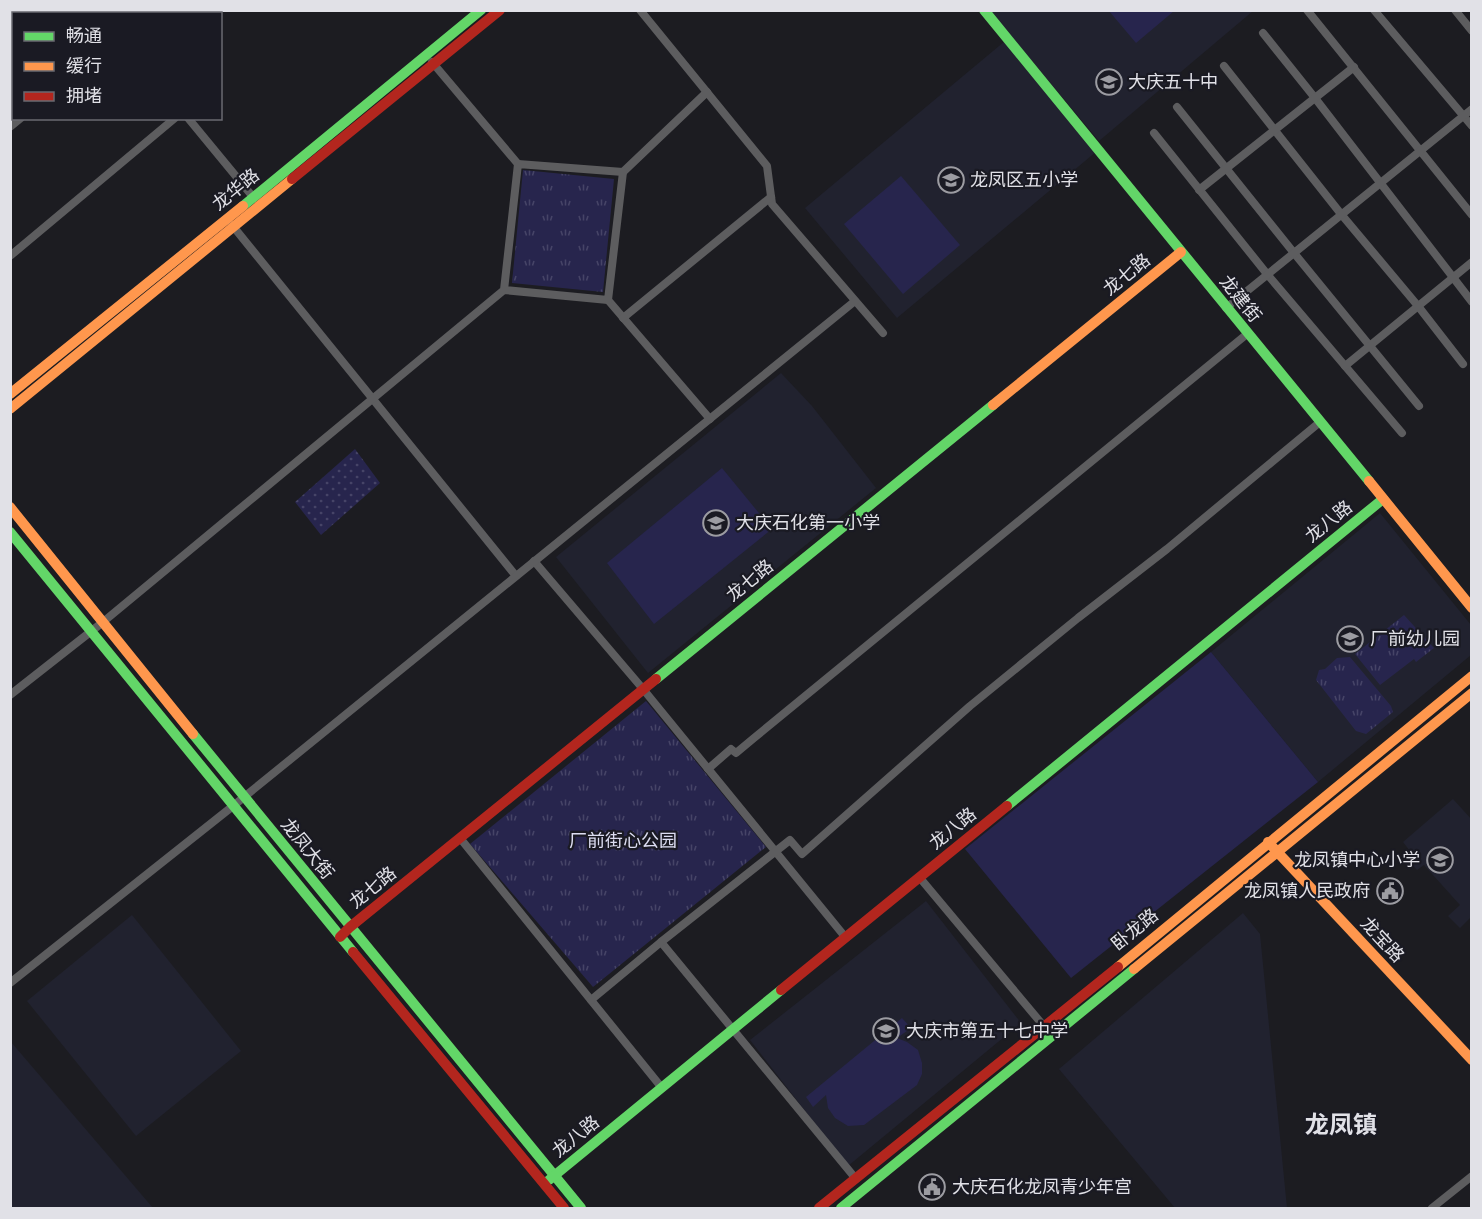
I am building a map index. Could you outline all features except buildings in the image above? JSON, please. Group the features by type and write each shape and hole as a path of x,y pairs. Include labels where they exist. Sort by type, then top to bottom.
{"main road":[{"name":"龙华路","path":"10,394 231,223 253,197 431,60 481,10"},
{"path":"10,409 231,223 431,60 500,10"},
{"name":"龙建街","path":"984,10 1472,608"},
{"name":"龙七路","path":"340,937 1180,252"},
{"name":"龙八路","path":"544,1184 1383,500"},
{"name":"龙凤大街","path":"10,507 581,1209"},
{"name":"龙凤大街","path":"10,532 564,1209"},
{"name":"卧龙路","path":"819,1209 1472,676"},
{"name":"卧龙路","path":"840,1209 1472,693"},
{"name":"龙宝路","path":"1268,842 1472,1060"}],"street":[{"path":"640,10 767,166 772,204 883,333"},
{"path":"1307,10 1472,215"},
{"path":"1374,10 1472,126"},
{"path":"1455,10 1472,31"},
{"path":"1263,33 1472,302"},
{"path":"431,60 518,164 623,172"},
{"path":"1224,66 1341,214 1418,306 1462,364"},
{"path":"1199,190 1353,67"},
{"path":"608,300 623,172 707,92"},
{"path":"1177,107 1419,406"},
{"path":"1226,308 1472,108"},
{"path":"10,256 173,120"},
{"path":"190,120 253,197"},
{"path":"1154,133 1267,274 1402,433"},
{"path":"10,695 103,622 504,290 518,164"},
{"path":"623,318 771,197"},
{"path":"231,223 516,576"},
{"path":"1345,366 1472,261"},
{"path":"504,290 608,300 710,419"},
{"path":"10,983 233,806 855,301"},
{"path":"708,769 731,749 736,753 772,724 1247,334"},
{"path":"591,1000 790,840 802,854 970,706 1167,549 1320,422"},
{"path":"534,561 643,689 846,938"},
{"path":"460,838 662,1088"},
{"path":"920,878 1051,1036"},
{"path":"661,942 856,1179"},
{"path":"1432,1209 1472,1176"}],"shaded area":[{"name":"大庆五十中","path":"990,11 1253,11 1099,141"},
{"name":"龙凤区五小学","path":"1005,41 1097,151 897,318 805,208"},
{"name":"大庆石化第一小学","path":"781,373 812,406 876,488 648,673 556,557"},
{"name":"厂前幼儿园","path":"1380,513 1471,625 1471,655 1318,782 1211,652"},
{"name":"龙凤镇中心小学","path":"1453,799 1472,820 1471,917 1460,928 1448,916 1460,905 1424,865 1417,870 1404,856 1410,851 1403,842"},
{"name":"大庆市第五十七中学","path":"926,901 1021,1023 848,1166 750,1040"},
{"path":"1243,913 1260,934 1287,1208 1175,1208 1059,1069"},
{"path":"132,915 241,1051 136,1136 27,1001"},
{"path":"11,1042 153,1208 11,1208"}],"green space":[{"path":"1109,11 1174,11 1136,43"},
{"path":"523,170 614,179 603,292 512,283"},
{"path":"901,176 960,245 903,294 844,224"},
{"path":"355,449 380,483 321,535 295,502"},
{"path":"722,468 772,529 654,624 607,563"},
{"path":"1404,615 1434,648 1416,662 1414,659 1380,685 1355,654"},
{"path":"1211,652 1318,782 1071,978 965,849"},
{"path":"1350,657 1391,706 1393,712 1366,734 1356,731 1316,680 1319,670 1325,669 1337,658"},
{"name":"厂前街心公园","path":"646,701 766,847 593,987 470,844"},
{"path":"902,1018 911,1028 897,1038 918,1050 922,1063 922,1074 917,1085 864,1125 848,1126 835,1118 828,1108 826,1095 813,1107 806,1097"}],"traffic: fast":[{"path":"243,206 481,10"},
{"path":"984,10 1369,481"},
{"path":"656,679 993,405"},
{"path":"1007,806 1383,499"},
{"path":"10,532 353,952"},
{"path":"193,734 581,1208"},
{"path":"841,1208 1134,969"},
{"path":"549,1180 781,990"}],"traffic: slow":[{"path":"10,409 292,179"},
{"path":"10,394 243,206"},
{"path":"993,405 1181,252"},
{"path":"1369,481 1472,608"},
{"path":"10,507 193,734"},
{"path":"1118,967 1472,676"},
{"path":"1134,969 1472,693"},
{"path":"1268,842 1472,1060"}],"traffic: jam":[{"path":"292,179 500,10"},
{"path":"340,937 656,679"},
{"path":"781,990 1007,806"},
{"path":"353,952 564,1208"},
{"path":"819,1208 1118,967"}],"place":[{"name":"大庆五十中","path":"1109,82"},
{"name":"龙凤区五小学","path":"951,180"},
{"name":"大庆石化第一小学","path":"716,523"},
{"name":"厂前幼儿园","path":"1350,639"},
{"name":"龙凤镇中心小学","path":"1440,860"},
{"name":"龙凤镇人民政府","path":"1390,891"},
{"name":"大庆市第五十七中学","path":"886,1031"},
{"name":"大庆石化龙凤青少年宫","path":"932,1187"}],"district":[{"name":"龙凤镇","path":"1341,1125"}]}
